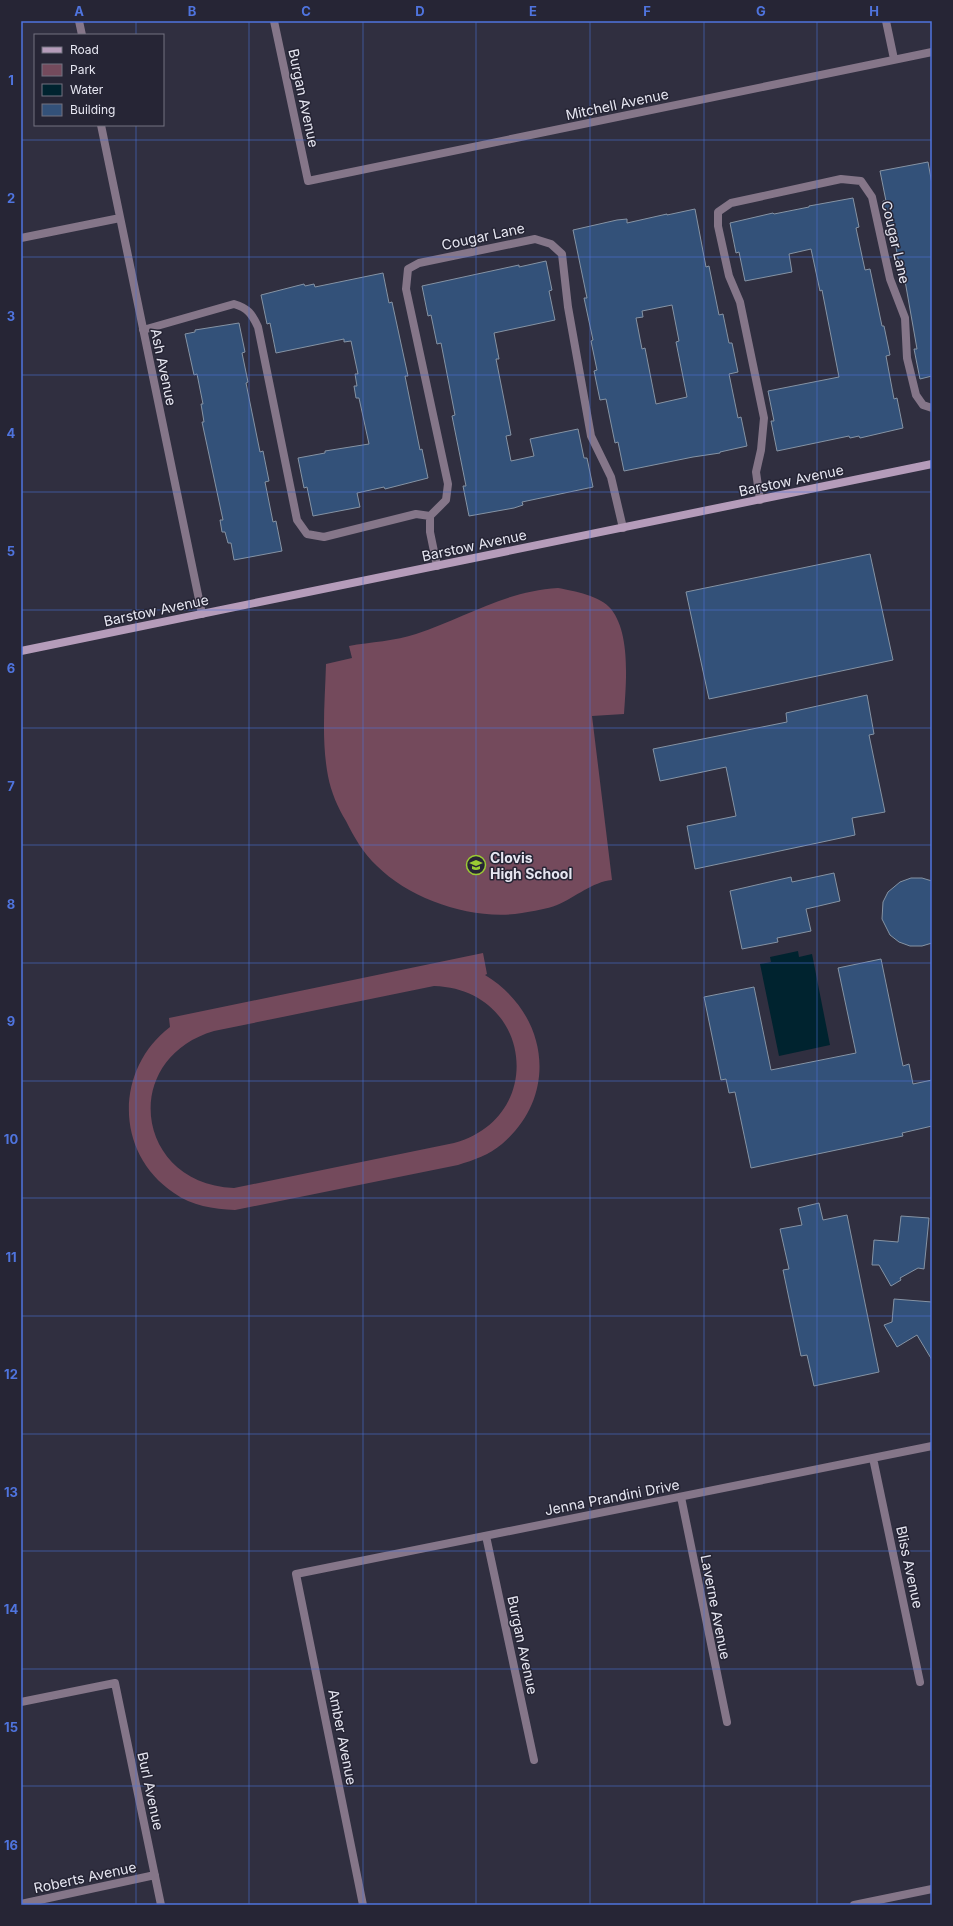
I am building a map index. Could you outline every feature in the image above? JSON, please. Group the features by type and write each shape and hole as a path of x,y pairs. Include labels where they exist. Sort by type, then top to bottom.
{"street":[{"path":"79,21 82,34"},
{"name":"Burgan Avenue","path":"274,21 308,181"},
{"path":"886,21 894,59"},
{"name":"Mitchell Avenue","path":"308,181 932,52"},
{"name":"Ash Avenue","path":"101,126 202,614"},
{"name":"Cougar Lane","path":"760,500 756,472 761,450 764,418 740,302 730,276 718,226 718,212 731,203 841,179 862,181 872,197 890,279 905,318 907,358 916,396 923,405 932,408"},
{"path":"21,238 120,218"},
{"name":"Cougar Lane","path":"430,516 446,500 448,484 406,289 408,269 419,263 535,239 551,244 562,254 568,307 591,436 611,477 623,528"},
{"path":"143,330 234,304 246,308 253,315 258,327 297,520 307,534 324,536 416,514 430,516 430,532 437,566"},
{"name":"Barstow Avenue","path":"21,651 932,464"},
{"name":"Jenna Prandini Drive","path":"296,1574 932,1446"},
{"name":"Bliss Avenue","path":"873,1458 920,1682"},
{"name":"Laverne Avenue","path":"681,1497 727,1722"},
{"name":"Burgan Avenue","path":"486,1536 534,1760"},
{"name":"Amber Avenue","path":"296,1574 363,1905"},
{"name":"Burl Avenue","path":"21,1702 115,1683 161,1905"},
{"name":"Roberts Avenue","path":"21,1904 155,1875"},
{"path":"854,1905 932,1889"}],"green space":[{"path":"558,588 594,597 607,604 617,619 622,632 626,660 624,714 592,716 612,880 605,881 591,887 557,905 544,909 503,915 464,911 425,898 407,889 391,878 372,861 356,839 335,800 328,776 325,748 324,720 326,664 352,658 349,646 392,640 408,636 434,628 486,606 520,594"},
{"path":"483,953 487,974 485,975 506,991 522,1011 533,1032 539,1055 539,1079 533,1102 521,1124 497,1148 476,1159 458,1165 235,1210 211,1208 188,1201 174,1193 154,1176 140,1156 132,1134 129,1111 131,1087 139,1065 152,1045 170,1027 169,1018","holes":["434,986 467,993 492,1008 508,1030 516,1056 515,1083 504,1108 484,1129 454,1143 234,1188 201,1181 176,1166 159,1144 151,1118 152,1092 163,1067 184,1046 214,1031"]}],"water":[{"path":"798,951 799,957 812,954 830,1045 779,1056 760,964 771,962 770,957"}],"building":[{"path":"928,162 932,184 932,376 920,379 914,349 917,349 904,275 901,276 893,230 889,231 883,201 886,201 880,171"},
{"path":"853,198 859,227 856,228 865,270 870,269 882,326 884,326 890,355 886,356 894,399 897,398 903,428 860,438 859,436 850,438 849,436 777,451 771,421 774,421 768,391 839,377 822,290 820,291 811,249 789,254 792,272 745,281 739,252 736,253 730,223 773,213"},
{"path":"695,209 706,267 709,266 719,315 723,314 729,343 732,343 738,372 729,374 738,418 741,417 747,446 720,453 624,471 618,442 615,443 606,399 600,400 594,371 597,370 591,341 593,340 584,298 587,298 573,230 617,220 627,219 627,223","holes":["672,305 679,341 676,342 687,397 656,404 645,348 642,349 636,318 643,317 642,311"]},
{"path":"546,261 552,290 549,291 555,320 494,333 499,359 496,359 511,435 506,436 511,461 534,456 530,439 578,429 584,458 587,458 593,487 522,502 523,505 514,508 469,516 463,486 466,486 452,416 455,415 441,343 437,344 431,315 428,316 422,286 519,265 519,267"},
{"path":"383,273 389,303 392,302 408,376 405,376 420,450 422,449 428,478 385,489 384,487 357,493 360,507 313,516 307,487 304,488 298,458 325,453 325,451 369,444 359,398 356,398 354,386 357,386 355,374 358,374 351,341 344,342 344,339 276,353 270,323 267,324 261,295 304,284 305,286 314,284 315,287"},
{"path":"239,323 245,352 242,353 248,382 246,383 260,452 263,451 269,481 265,482 273,522 276,521 282,551 234,560 231,543 228,543 225,532 222,532 220,520 223,520 202,422 204,422 201,404 203,404 197,374 194,375 185,334 195,332 195,330"},
{"path":"870,554 893,660 709,699 686,592"},
{"path":"867,695 874,734 869,735 885,812 852,818 855,835 695,869 687,826 736,816 726,767 660,781 653,749 787,722 786,713"},
{"path":"834,873 840,901 806,909 811,931 777,938 778,942 742,949 730,891 791,877 792,882"},
{"path":"911,878 922,878 932,881 932,943 922,946 910,946 899,942 890,935 882,919 883,902 888,892 900,882"},
{"path":"881,959 903,1066 909,1064 913,1084 932,1080 932,1126 902,1133 903,1136 751,1168 735,1092 729,1093 726,1079 721,1080 704,997 754,987 771,1070 856,1053 838,968"},
{"path":"819,1203 823,1220 847,1215 879,1372 814,1386 807,1355 801,1356 783,1270 789,1269 780,1229 802,1225 798,1208"},
{"path":"901,1216 929,1218 924,1269 918,1268 900,1278 901,1280 891,1286 879,1265 872,1265 874,1240 898,1242"},
{"path":"894,1299 932,1302 932,1360 917,1335 897,1347 884,1325 892,1322"}],"place":[{"name":"Clovis High School","path":"476,865"}]}
